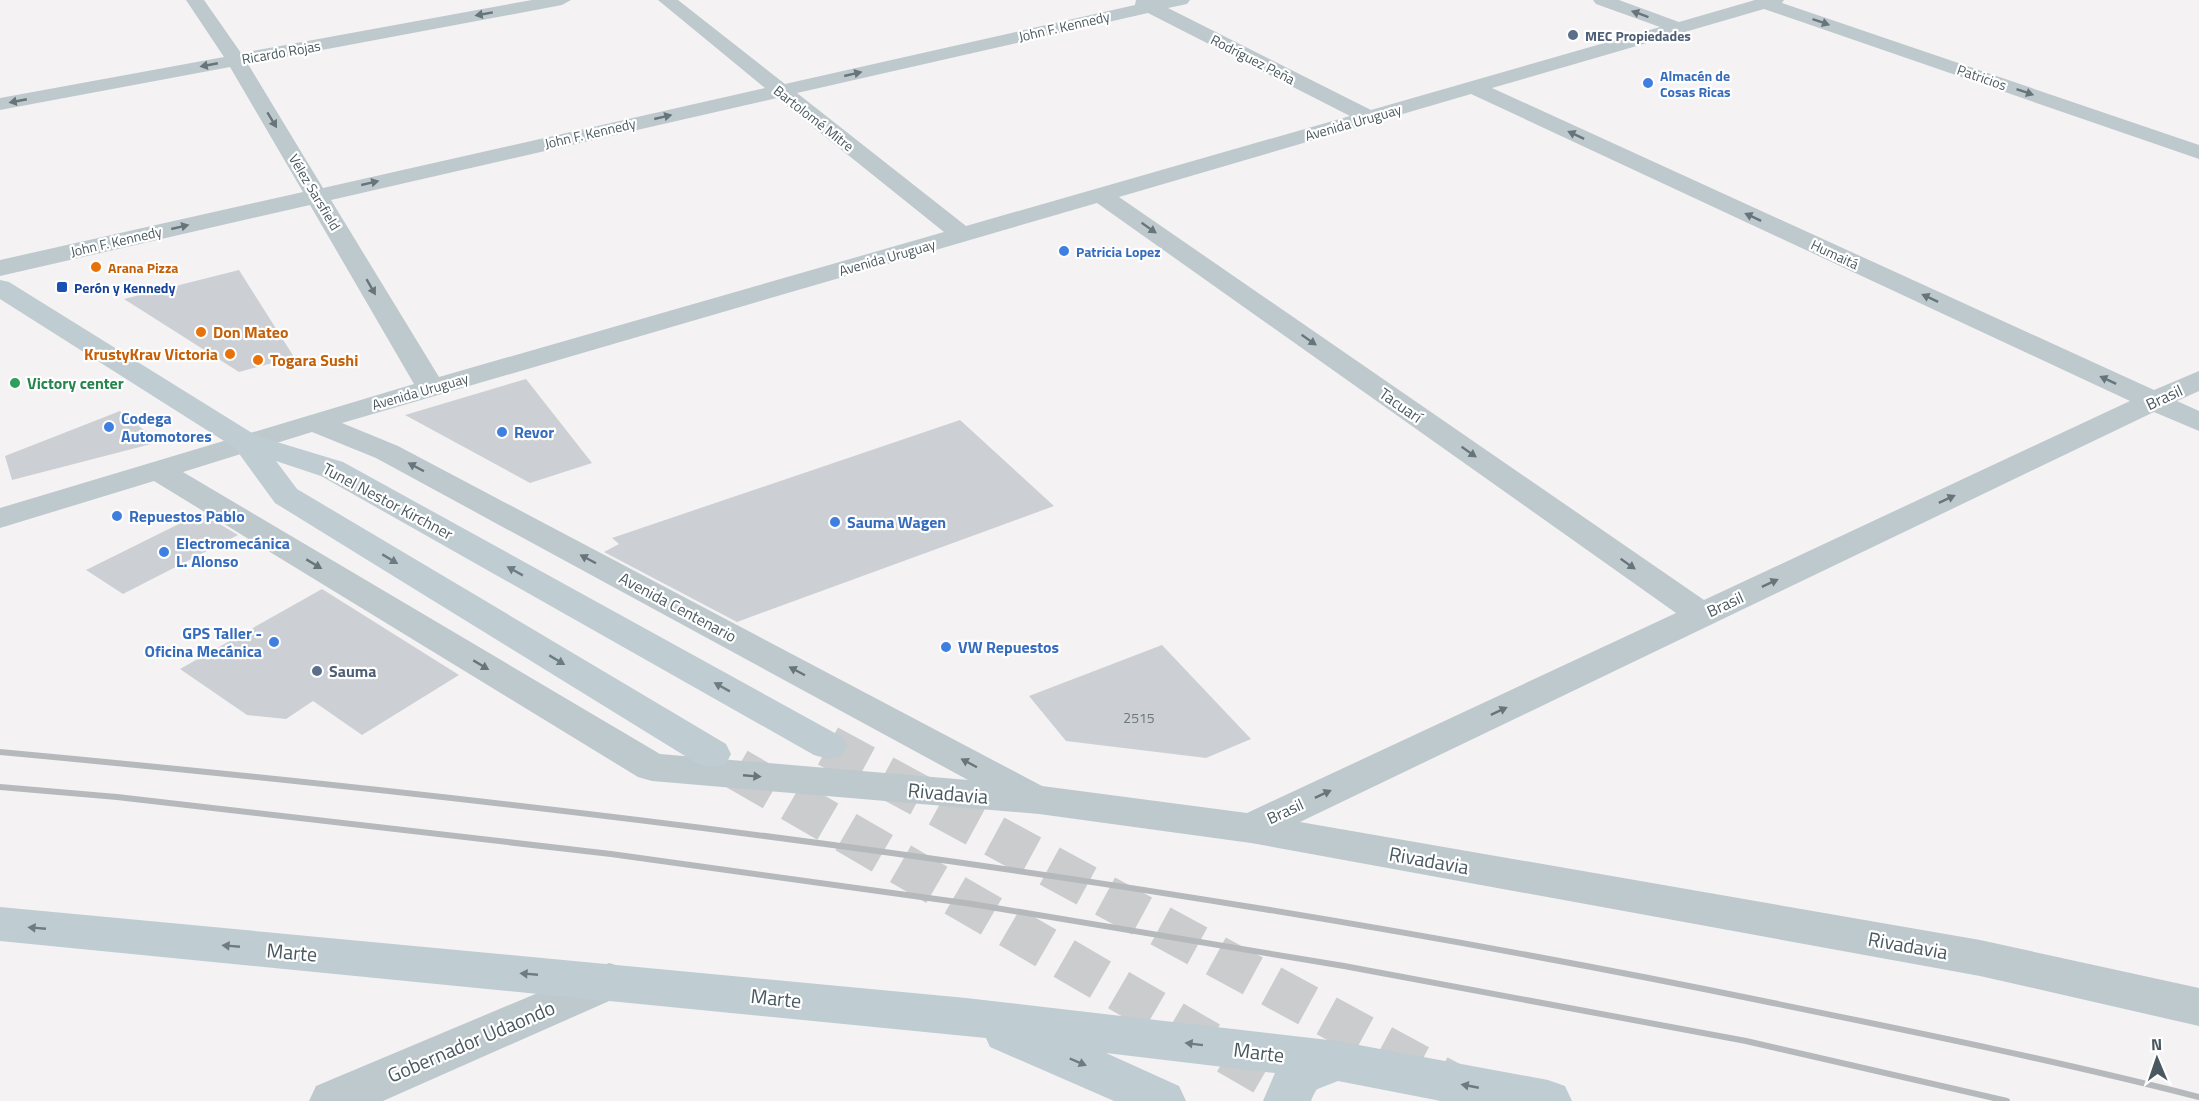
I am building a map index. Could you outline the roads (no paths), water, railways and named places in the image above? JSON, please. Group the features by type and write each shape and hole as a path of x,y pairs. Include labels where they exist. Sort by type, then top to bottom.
{"main road":[{"path":"0,288 246,442 286,496 712,754"},
{"name":"Tunel Nestor Kirchner","path":"246,442 332,468 828,746"},
{"name":"Marte","path":"0,924 966,1017 1337,1061 1548,1101"},
{"path":"966,1017 1079,1062 1162,1101"},
{"path":"1287,1101 1297,1076 1337,1061"}],"street":[{"name":"Vélez Sarsfield","path":"195,0 236,60 431,388"},
{"name":"Ricardo Rojas","path":"0,104 562,0"},
{"name":"Bartolomé Mitre","path":"667,0 962,235"},
{"name":"John F. Kennedy","path":"0,268 780,91 1143,3 1181,0"},
{"path":"1602,0 1679,28"},
{"name":"Avenida Uruguay","path":"0,519 314,422 1770,1"},
{"name":"Patricios","path":"1770,1 2199,152"},
{"name":"Rodríguez Peña","path":"1143,3 1369,117"},
{"name":"Humaitá","path":"1472,87 2199,422"},
{"name":"Tacuarí","path":"1101,195 1702,615"},
{"name":"Brasil","path":"1251,828 2199,380"},
{"name":"Avenida Centenario","path":"314,422 387,452 1039,801"},
{"name":"Rivadavia","path":"156,469 652,767 1039,801 1251,828 1980,958 2199,1007"},
{"name":"Gobernador Udaondo","path":"333,1101 609,981"}],"tunnel":[{"path":"828,746 1484,1101"},
{"path":"737,769 1310,1101"}],"railway":[{"path":"0,752 446,797 890,853 1111,885 1332,920 1553,960 1933,1036 2199,1097"},
{"path":"0,787 117,797 611,854 972,904 1344,966 1746,1041 2007,1101"}],"place":[{"name":"MEC Propiedades","path":"1573,35"},
{"name":"Almacén de Cosas Ricas","path":"1648,83"},
{"name":"Patricia Lopez","path":"1064,251"},
{"name":"Arana Pizza","path":"96,267"},
{"name":"Perón y Kennedy","path":"62,287"},
{"name":"Don Mateo","path":"201,332"},
{"name":"KrustyKrav Victoria","path":"230,354"},
{"name":"Togara Sushi","path":"258,360"},
{"name":"Victory center","path":"15,383"},
{"name":"Codega Automotores","path":"109,427"},
{"name":"Revor","path":"502,432"},
{"name":"Repuestos Pablo","path":"117,516"},
{"name":"Sauma Wagen","path":"835,522"},
{"name":"Electromecánica L. Alonso","path":"164,552"},
{"name":"GPS Taller - Oficina Mecánica","path":"274,642"},
{"name":"VW Repuestos","path":"946,647"},
{"name":"Sauma","path":"317,671"}]}
